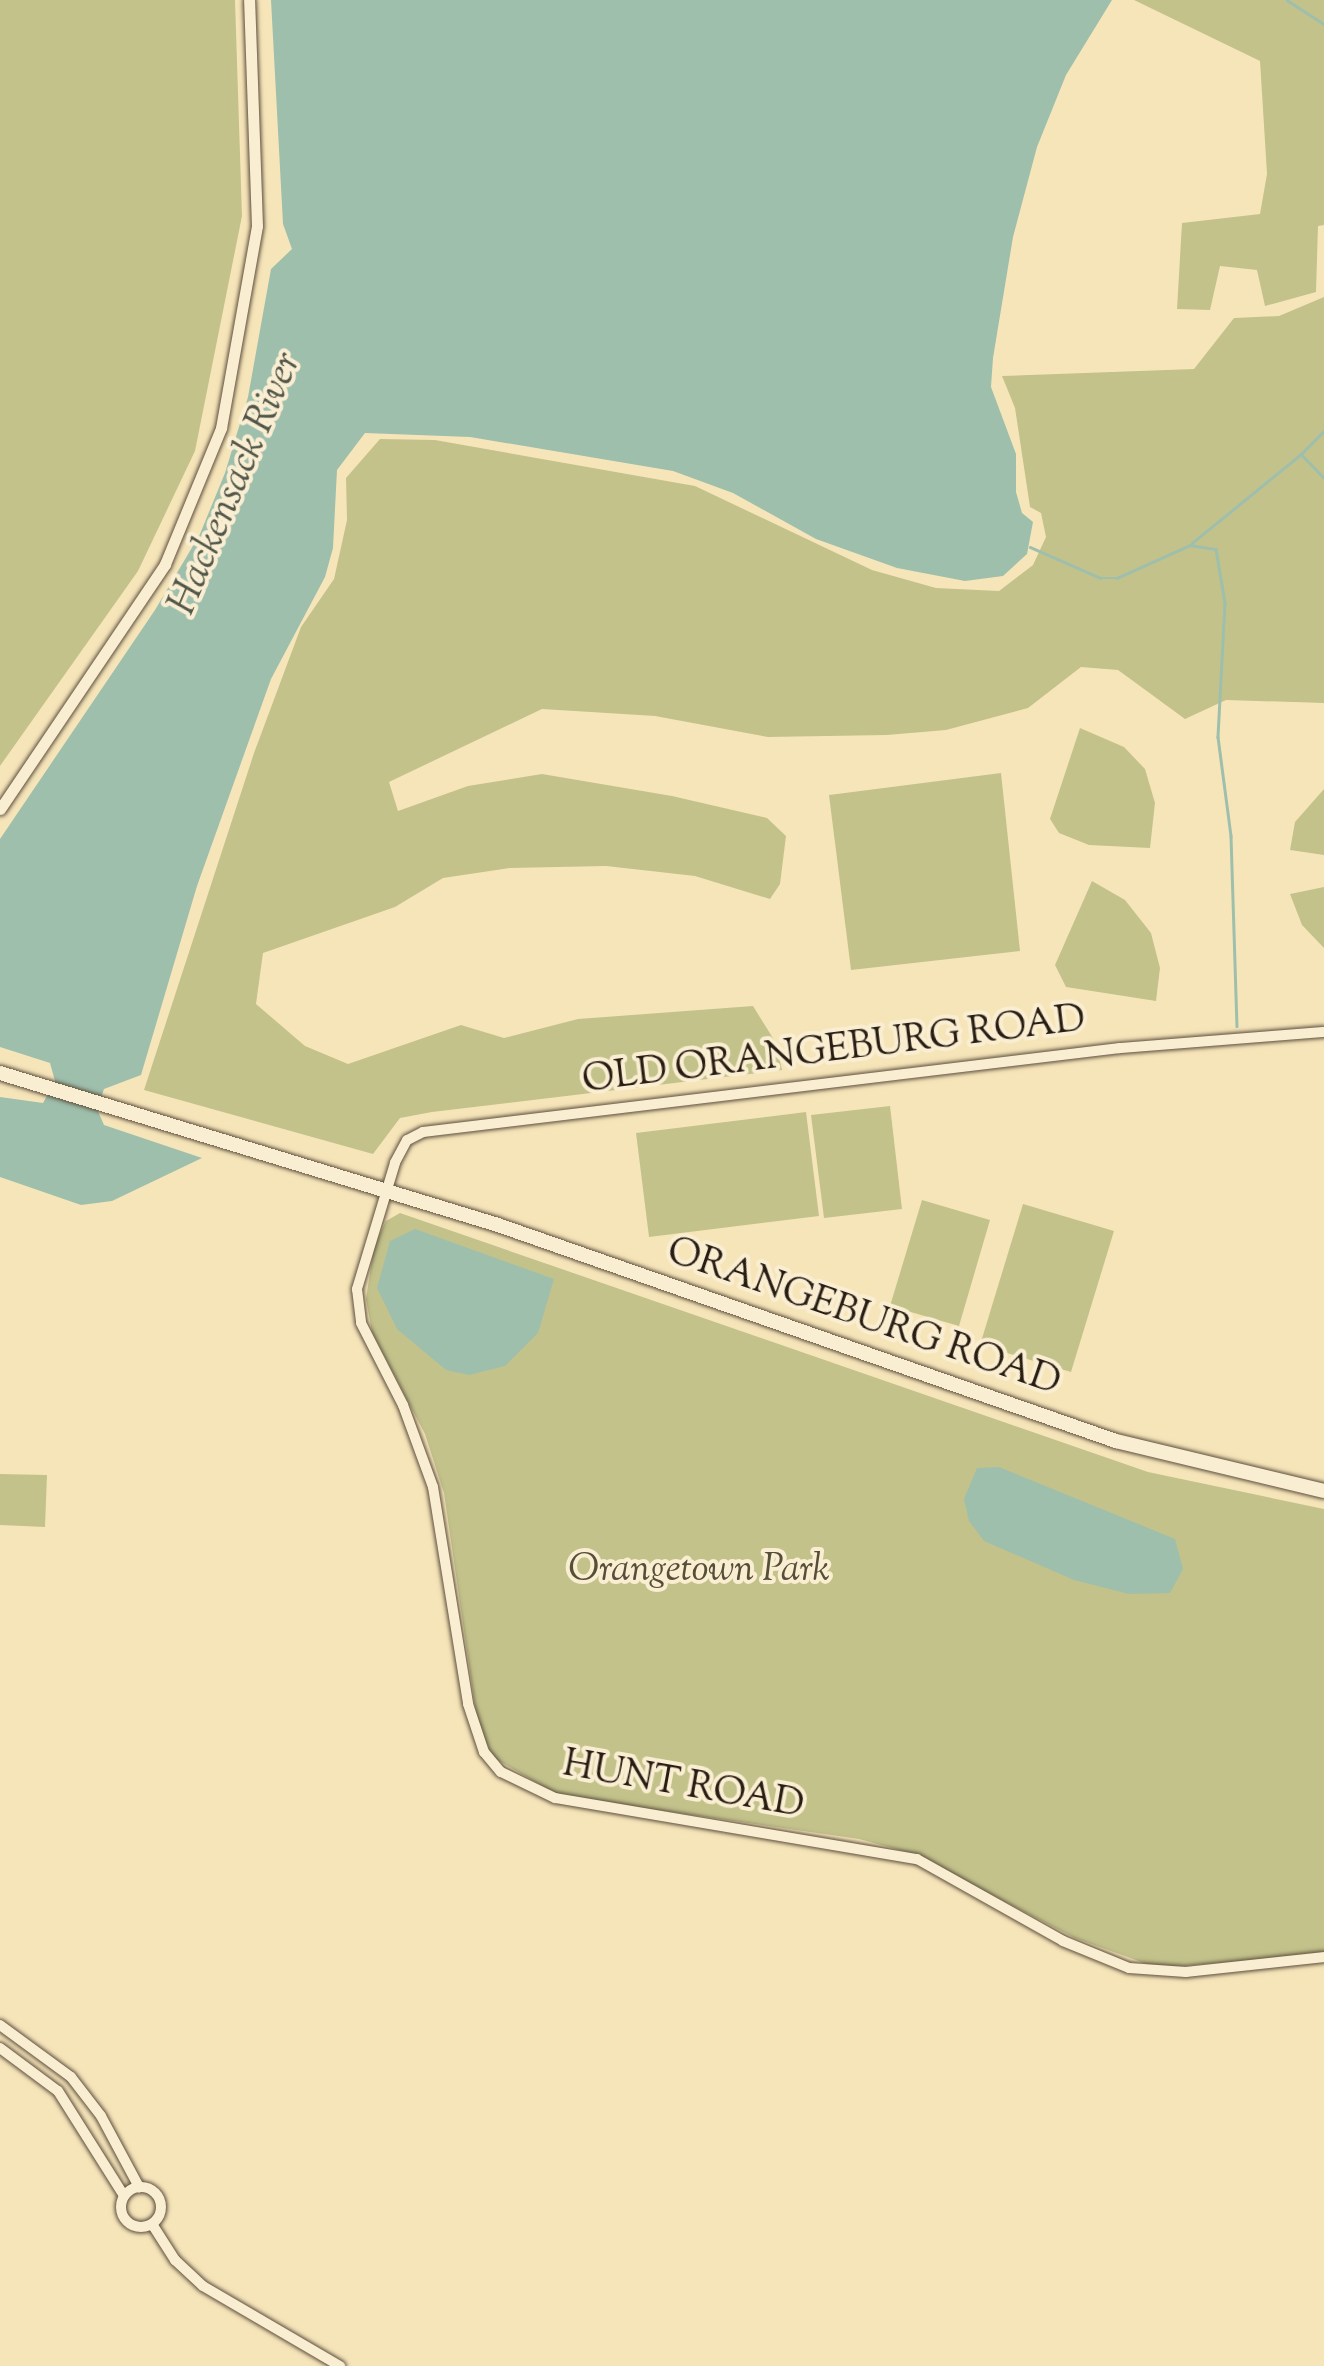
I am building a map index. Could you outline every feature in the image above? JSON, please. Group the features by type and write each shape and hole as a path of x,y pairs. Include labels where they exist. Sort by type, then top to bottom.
{"main road":[{"name":"ORANGEBURG ROAD","path":"0,1073 386,1190 1099,1436 1324,1491"}],"street":[{"path":"0,809 165,564 221,428 257,226 249,0"},
{"name":"OLD ORANGEBURG ROAD","path":"386,1190 408,1140 442,1128 1141,1046 1324,1032"},
{"name":"HUNT ROAD","path":"386,1190 360,1270 358,1308 434,1488 468,1704 484,1752 501,1772 569,1801 917,1859 1062,1941 1128,1968 1154,1973 1324,1957"},
{"path":"0,2026 68,2075 112,2136 139,2187 160,2202 152,2224"},
{"path":"0,2048 55,2088 96,2144 124,2196 125,2220 136,2227 152,2224"},
{"path":"55,2088 68,2075"},
{"path":"96,2144 112,2136"},
{"path":"124,2196 139,2187"},
{"path":"152,2224 176,2260 203,2286 340,2366"}],"green space":[{"path":"0,0 235,0 242,216 195,451 138,571 0,766"},
{"path":"1134,0 1324,0 1324,225 1318,226 1316,292 1265,306 1257,270 1220,266 1210,310 1177,309 1182,223 1260,214 1267,174 1260,61"},
{"path":"1324,297 1324,703 1226,700 1185,719 1118,670 1081,667 1028,708 946,730 887,735 768,737 655,716 542,709 389,782 398,811 468,786 542,774 672,796 767,818 786,836 780,884 770,899 695,876 606,866 510,868 443,878 395,907 263,953 256,1004 305,1046 348,1064 461,1025 504,1038 578,1019 753,1006 776,1043 782,1070 400,1118 373,1154 144,1090 254,753 301,627 334,579 347,520 346,478 380,439 435,440 695,486 872,570 936,588 999,591 1033,565 1046,537 1041,513 1030,507 1015,408 1002,376 1194,369 1234,318 1279,316"},
{"path":"1080,728 1124,747 1145,769 1155,803 1150,848 1089,845 1059,833 1050,819"},
{"path":"1001,773 1020,951 851,970 829,795"},
{"path":"1324,789 1324,855 1290,850 1295,822"},
{"path":"1092,881 1125,900 1151,933 1160,968 1156,1001 1066,987 1055,965"},
{"path":"1324,887 1324,948 1302,925 1290,894"},
{"path":"890,1106 902,1209 824,1218 811,1115"},
{"path":"806,1112 819,1216 649,1237 636,1133"},
{"path":"922,1200 990,1220 959,1326 890,1306"},
{"path":"1023,1204 1114,1231 1071,1372 980,1345"},
{"name":"Orangetown Park","path":"400,1213 1148,1472 1324,1509 1324,1954 1158,1968 1075,1938 911,1853 859,1839 560,1796 494,1758 478,1726 444,1493 425,1434 372,1332 366,1299 374,1247 386,1221"},
{"path":"0,1474 47,1475 45,1527 0,1525"}],"water":[{"name":"Hackensack River","path":"271,0 1112,0 1066,75 1037,147 1013,237 993,358 991,387 1016,454 1016,492 1022,513 1033,522 1027,554 1003,576 965,581 897,568 816,539 733,493 673,471 470,437 365,433 337,470 333,548 325,577 271,679 197,886 141,1075 104,1089 97,1109 104,1125 202,1158 112,1201 81,1205 0,1177 0,1097 43,1103 55,1081 50,1063 0,1047 0,839 155,610 200,534 225,473 248,397 271,269 292,249 283,224"},
{"path":"415,1229 554,1279 538,1333 505,1366 469,1375 446,1370 397,1329 377,1288 390,1241"},
{"path":"999,1467 1175,1539 1183,1569 1170,1593 1129,1594 1074,1580 984,1541 969,1521 964,1499 977,1468"}],"waterway":[{"path":"1287,0 1324,24"},
{"path":"1301,454 1324,431"},
{"path":"1192,543 1301,454 1324,478"},
{"path":"1030,547 1101,578 1117,578 1190,545 1216,549 1225,603 1218,737 1231,836 1237,1026"}]}
